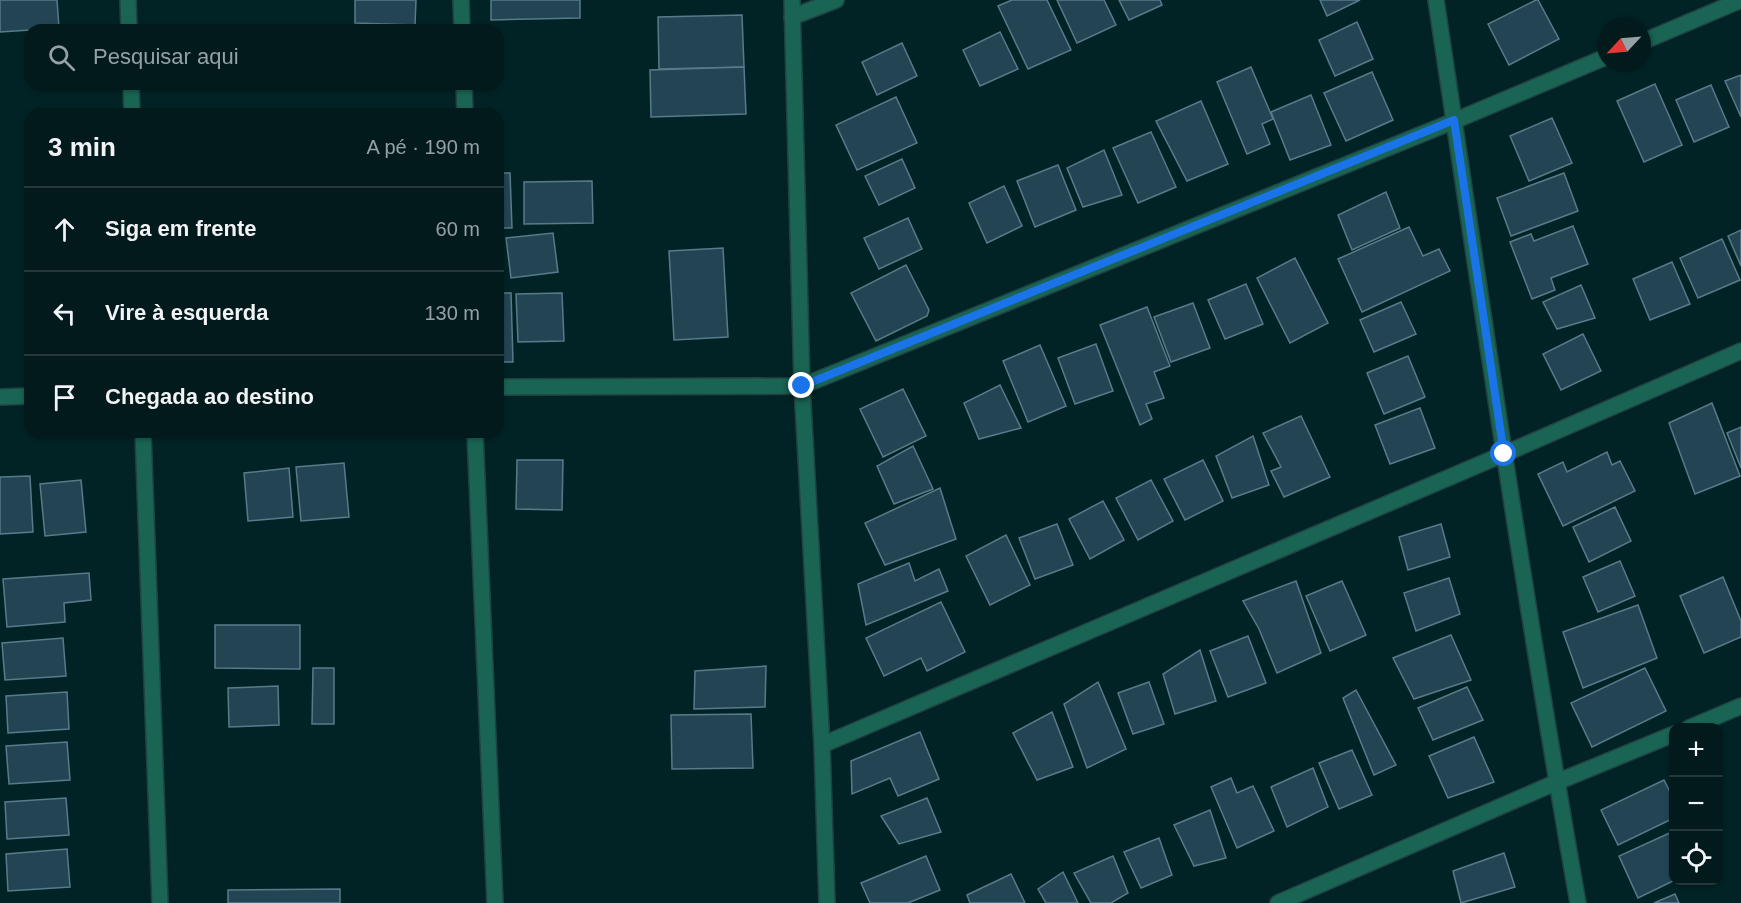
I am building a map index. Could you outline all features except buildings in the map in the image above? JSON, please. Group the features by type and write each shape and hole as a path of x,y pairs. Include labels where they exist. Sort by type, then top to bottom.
{"street":[{"path":"128,0 129,24"},
{"path":"462,0 462,24"},
{"path":"792,0 802,386 822,745 827,903"},
{"path":"792,17 836,0"},
{"path":"1437,0 1504,454 1578,903"},
{"path":"1651,38 1741,0"},
{"path":"504,387 802,386 1597,61"},
{"path":"131,90 132,108"},
{"path":"464,90 465,108"},
{"path":"822,745 1741,351"},
{"path":"0,397 24,396"},
{"path":"143,438 160,903"},
{"path":"476,438 495,903"},
{"path":"1701,723 1741,706"},
{"path":"1278,903 1669,736"}],"route":[{"path":"802,386 1454,120 1504,454"}]}
